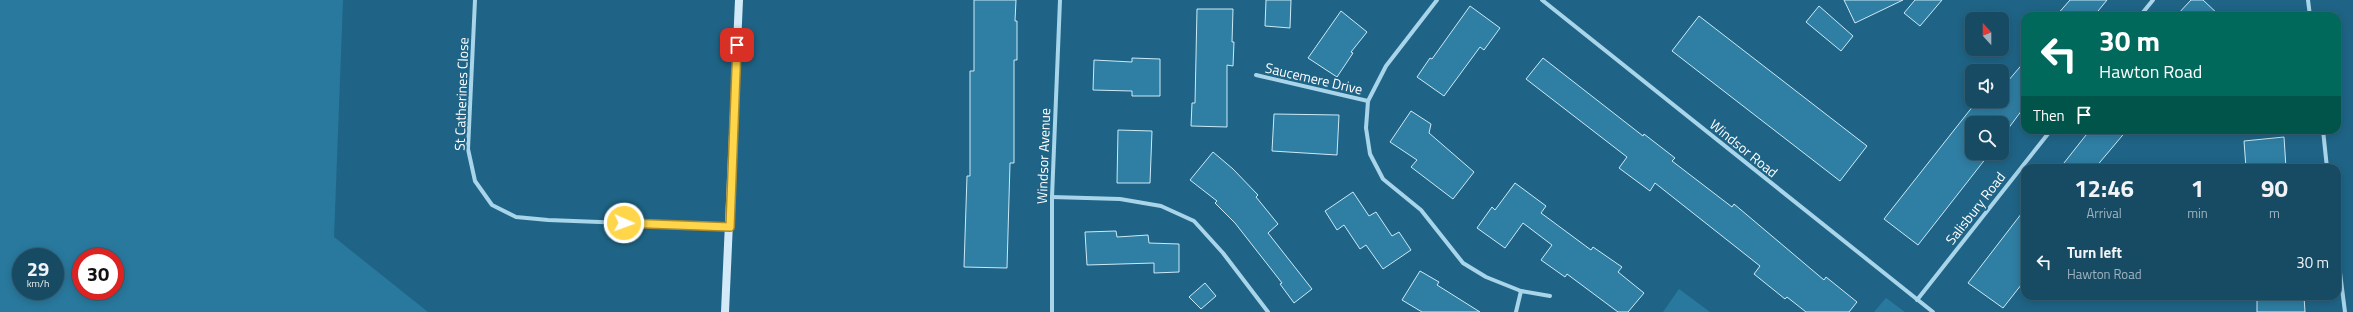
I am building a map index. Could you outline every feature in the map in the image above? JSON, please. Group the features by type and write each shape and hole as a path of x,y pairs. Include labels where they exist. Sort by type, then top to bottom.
{"street":[{"name":"St Catherines Close","path":"475,0 468,150 475,182 492,205 516,217 542,220 730,227"},
{"path":"725,312 730,227 738,0"},
{"name":"Windsor Avenue","path":"1052,312 1052,198 1060,0"},
{"name":"Saucemere Drive","path":"1437,0 1386,66 1368,101 1366,128 1370,154 1383,179 1421,210 1463,263 1486,277 1521,291 1550,296"},
{"name":"Windsor Road","path":"1542,0 1933,312"},
{"path":"1547,4 1551,0"},
{"path":"2143,12 2153,0"},
{"path":"2308,0 2310,12"},
{"name":"Saucemere Drive","path":"1256,75 1368,101"},
{"name":"Salisbury Road","path":"2024,164 2048,134"},
{"path":"2324,134 2327,164"},
{"name":"Salisbury Road","path":"1917,300 2021,168"},
{"path":"1052,198 1076,197 1161,206 1194,221 1223,253 1268,312"},
{"path":"2341,285 2344,312"},
{"path":"1516,312 1521,291"}],"shaded area":[{"path":"0,0 343,0 334,237 428,312 0,312"},
{"path":"1679,289 1710,312 1663,312"},
{"path":"1886,298 1905,312 1874,312"}],"building":[{"path":"974,0 1016,0 1015,21 1017,21 1017,60 1014,60 1014,163 1010,163 1007,268 964,267 967,176 970,176 970,71 974,71"},
{"path":"1266,0 1291,0 1290,28 1265,26"},
{"path":"1844,0 1903,0 1855,23"},
{"path":"1915,0 1942,0 1920,26 1904,13"},
{"path":"2070,0 2107,0 2097,12 2060,12"},
{"path":"2191,0 2203,0 2216,12 2180,12"},
{"path":"1470,6 1500,28 1484,50 1480,47 1444,96 1417,77 1430,58 1432,59"},
{"path":"1819,6 1853,36 1841,51 1806,22"},
{"path":"1197,9 1233,9 1233,66 1227,65 1227,127 1191,126 1192,103 1195,103"},
{"path":"1341,11 1367,32 1351,52 1353,53 1337,77 1308,58"},
{"path":"1699,16 1867,146 1840,181 1672,51"},
{"path":"1132,58 1160,59 1160,96 1132,96 1132,91 1093,90 1094,60 1132,62"},
{"path":"1543,58 1643,136 1644,134 1675,158 1672,161 1732,207 1734,204 1824,280 1826,277 1857,302 1849,312 1806,312 1787,297 1785,299 1754,274 1760,266 1655,183 1650,191 1619,168 1627,157 1526,79"},
{"path":"2021,66 2021,111 2009,128 2009,116 1965,116 1971,108 2009,108 2009,80"},
{"path":"1411,111 1431,124 1429,133 1474,172 1453,199 1411,167 1417,160 1390,142"},
{"path":"1274,114 1339,115 1337,155 1272,151"},
{"path":"1965,116 1965,160 1985,160 1918,245 1884,219"},
{"path":"1118,130 1152,131 1150,183 1117,183"},
{"path":"2087,134 2124,134 2098,164 2063,164"},
{"path":"2284,137 2286,164 2246,164 2244,141"},
{"path":"1213,152 1233,169 1258,195 1256,197 1278,224 1268,233 1312,289 1294,303 1280,284 1282,283 1235,223 1215,203 1217,201 1190,180"},
{"path":"1515,183 1546,206 1541,213 1591,250 1593,247 1622,267 1618,272 1644,293 1628,312 1618,312 1567,274 1565,277 1541,260 1552,245 1523,223 1505,248 1477,228 1492,207 1495,210"},
{"path":"1353,192 1369,216 1376,212 1392,236 1399,232 1411,250 1383,269 1366,245 1360,249 1344,225 1337,230 1325,211"},
{"path":"2021,214 2021,285 2003,308 1968,283"},
{"path":"1116,231 1117,237 1148,235 1149,243 1179,244 1179,272 1154,273 1154,263 1087,265 1085,232"},
{"path":"1420,271 1439,282 1437,285 1480,312 1422,312 1402,300"},
{"path":"1205,283 1216,296 1201,309 1189,297"},
{"path":"2257,300 2304,300 2305,312 2257,312"}],"route":[{"path":"624,223 730,227 737,45"}]}
